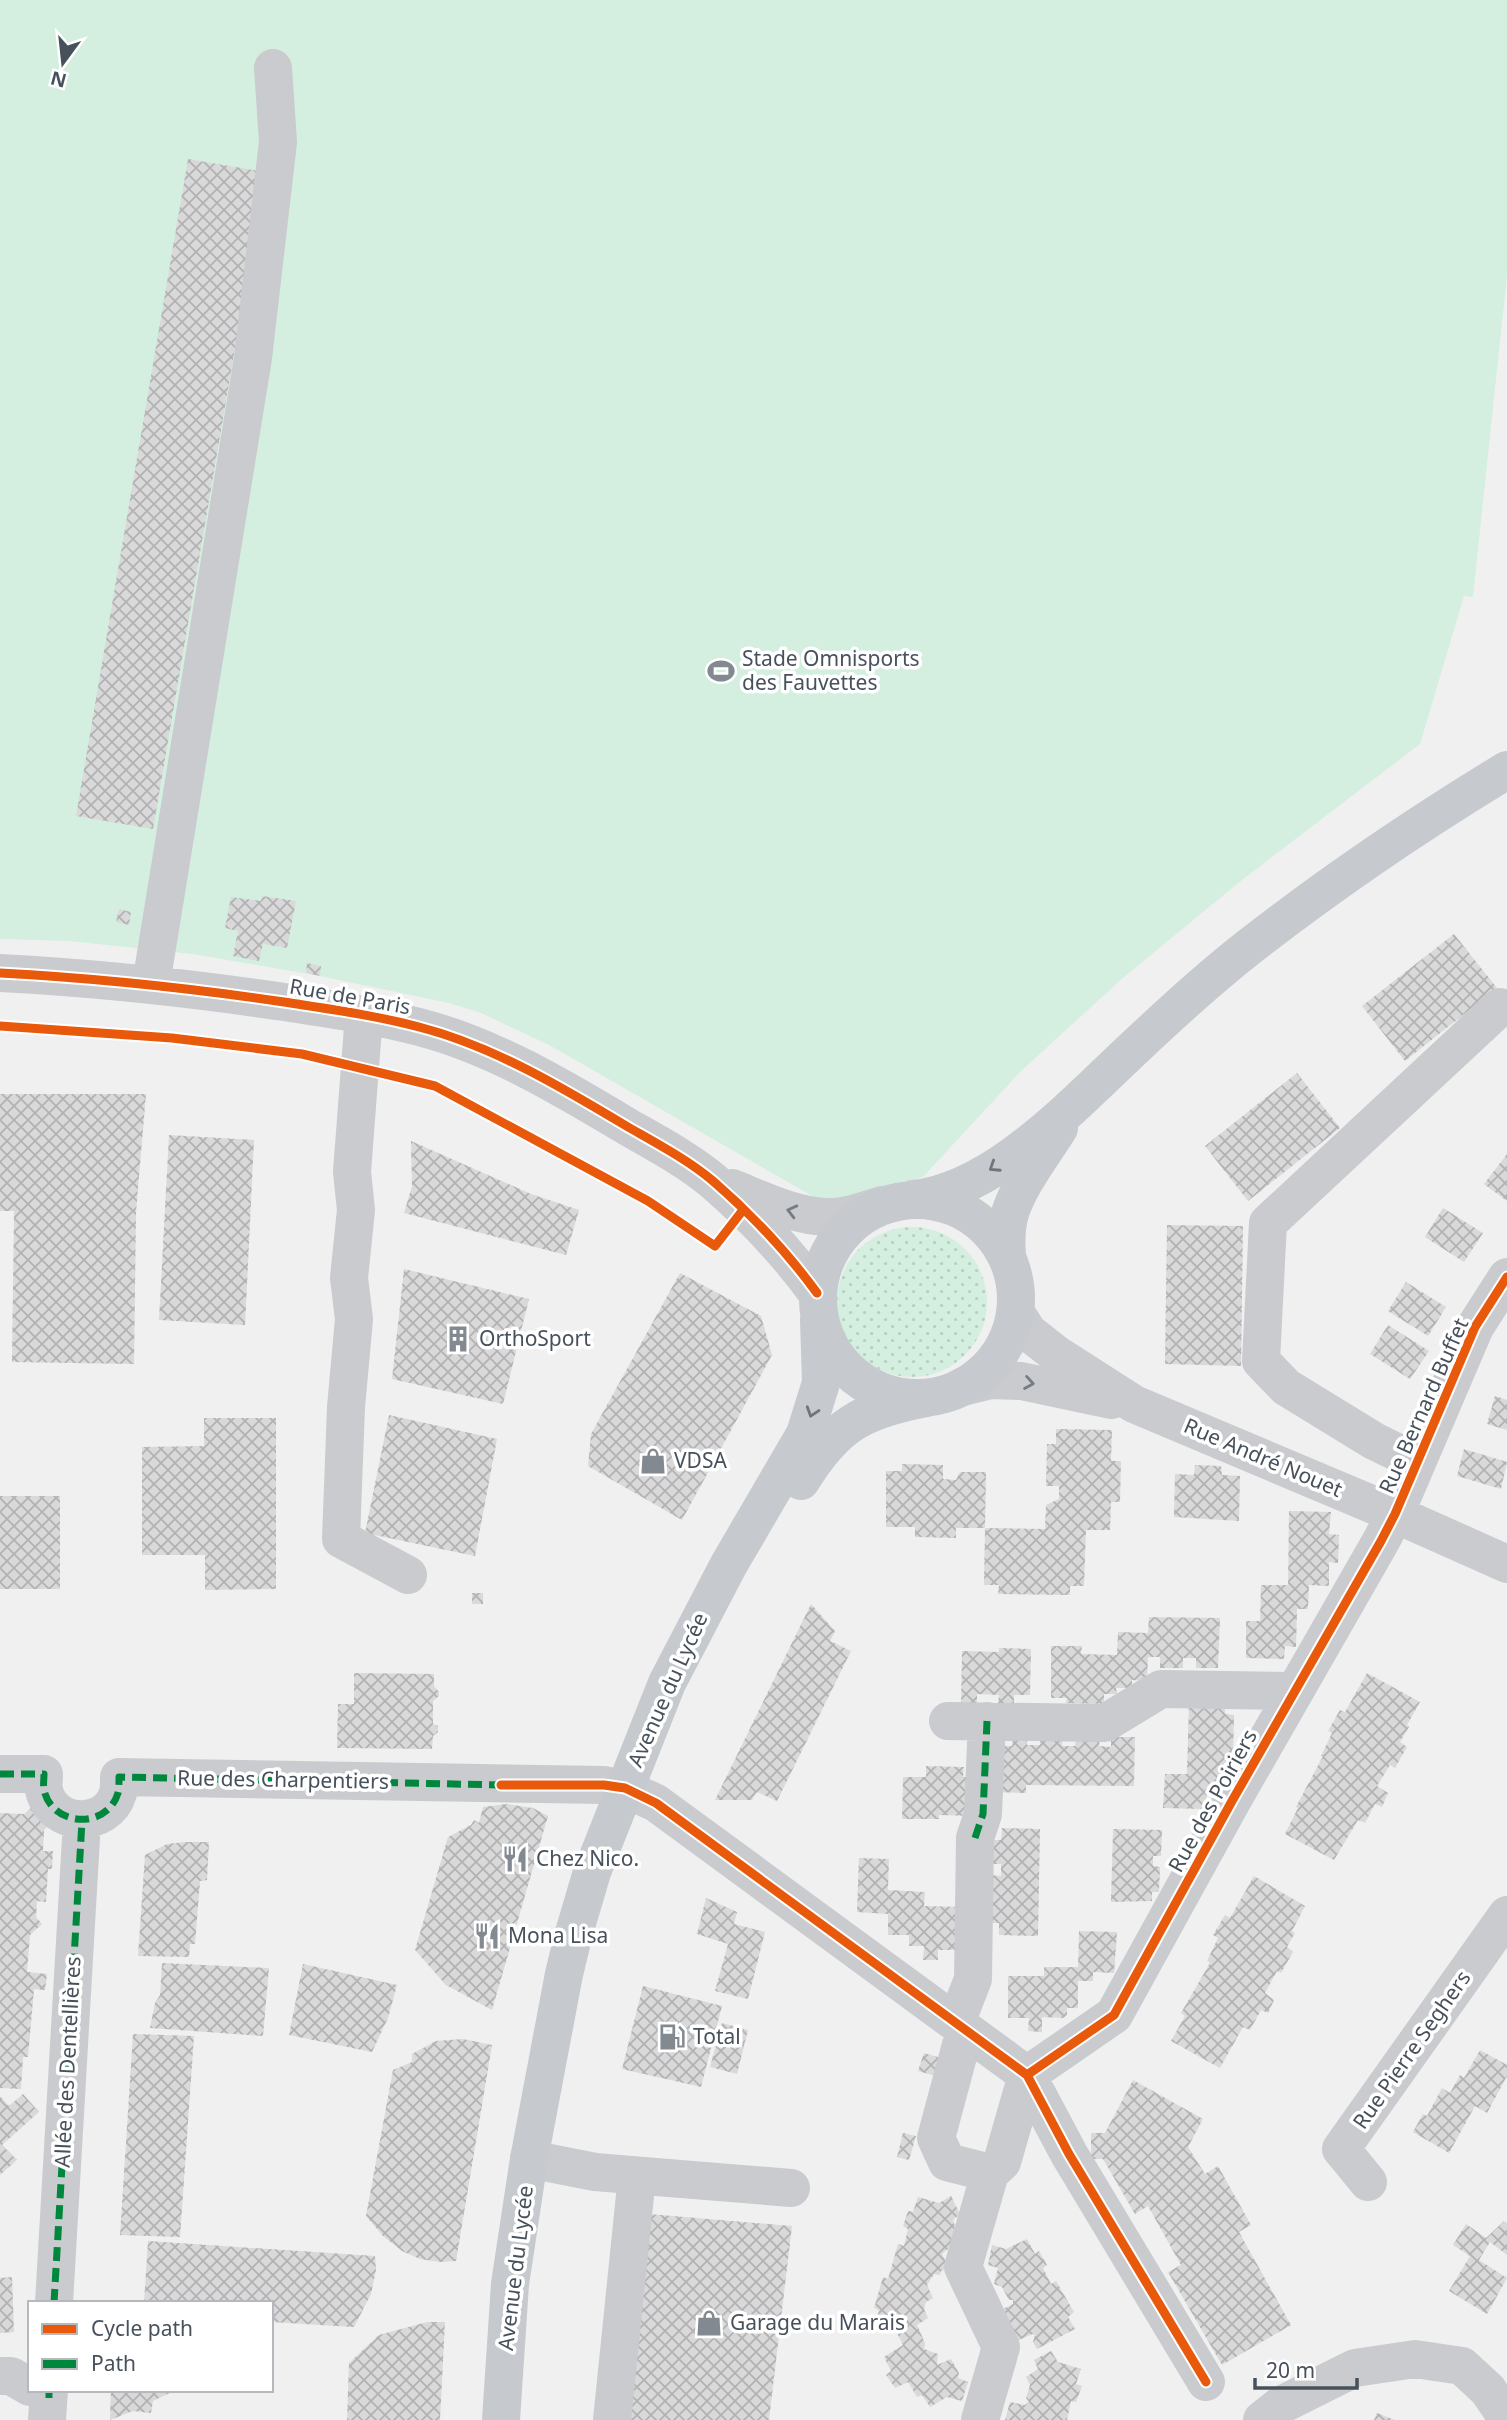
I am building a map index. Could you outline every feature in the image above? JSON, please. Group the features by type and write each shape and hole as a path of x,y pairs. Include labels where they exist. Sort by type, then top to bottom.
{"main road":[{"path":"1069,1111 1018,1195 1009,1215 1007,1256 1016,1284 1016,1313 1006,1343 988,1368 962,1387 945,1395 926,1398 897,1396 870,1387 847,1370 829,1348 818,1307 822,1264 836,1239 857,1218 898,1202 932,1197 956,1189 997,1166 1069,1111 1174,1010 1248,948 1425,820 1507,770"},
{"path":"898,1202 942,1202 969,1214 991,1232 1007,1256"},
{"name":"Avenue du Lycée","path":"501,2420 510,2284 529,2159 573,1990 667,1683 697,1623 804,1434 821,1383 818,1307"},
{"name":"Avenue du Lycée","path":"633,1792 722,1621 813,1460 836,1434 862,1416 894,1404 926,1398"}],"street":[{"path":"151,984 253,358 278,142 273,68"},
{"name":"Rue de Paris","path":"0,973 151,984 364,1014 421,1027 463,1041 527,1070 640,1134 710,1179 780,1208 828,1217 853,1214 898,1202"},
{"path":"1417,1462 1374,1441 1286,1387 1261,1362 1268,1223 1500,1007"},
{"path":"364,1014 352,1172 356,1210 349,1278 354,1320 346,1407 341,1539 408,1574"},
{"name":"Rue de Paris","path":"710,1179 781,1248 818,1307"},
{"name":"Rue Bernard Buffet","path":"1395,1514 1475,1327 1507,1277"},
{"name":"Rue André Nouet","path":"1016,1313 1028,1332 1056,1354 1134,1404 1507,1564"},
{"name":"Rue André Nouet","path":"962,1387 991,1380 1021,1381 1134,1404"},
{"name":"Rue des Poiriers","path":"1027,2075 1114,2015 1395,1514"},
{"path":"948,1721 1105,1723 1161,1689 1294,1690"},
{"path":"987,1721 983,1814 975,1838 973,1979 936,2138 947,2162 990,2174"},
{"path":"0,1774 44,1774 44,1791 52,1807 65,1817 82,1821"},
{"name":"Rue des Charpentiers","path":"82,1821 98,1817 111,1807 118,1793 119,1777 604,1785 633,1792"},
{"path":"633,1792 667,1811 1027,2075 1069,2154 1206,2382"},
{"name":"Allée des Dentellières","path":"54,2301 82,1821"},
{"name":"Rue Pierre Seghers","path":"1368,2182 1341,2149 1507,1915"},
{"path":"980,2420 1001,2347 962,2267 990,2174 1003,2162 1027,2075"},
{"path":"529,2159 595,2172 791,2188"},
{"path":"612,2420 637,2176"},
{"path":"1262,2420 1281,2405 1355,2368 1415,2359 1462,2366 1500,2393"},
{"path":"0,2376 11,2376 28,2388"}],"green space":[{"name":"Stade Omnisports des Fauvettes","path":"0,0 1507,0 1507,275 1473,597 1464,596 1420,744 1242,880 1124,977 1021,1071 923,1177 828,1205 549,1045 481,1013 449,1003 320,976 193,954 69,941 0,939"},
{"path":"912,1227 941,1233 965,1249 981,1273 987,1302 981,1331 965,1355 941,1371 912,1377 883,1371 859,1355 843,1331 837,1302 843,1273 859,1249 883,1233"}],"building":[{"path":"188,159 265,172 153,829 76,816"},
{"path":"262,896 296,901 287,948 263,944 259,961 233,956 238,931 225,928 231,897 261,901"},
{"path":"119,909 131,912 129,925 116,922"},
{"path":"1454,934 1497,988 1405,1061 1362,1006"},
{"path":"307,963 321,966 320,976 306,973"},
{"path":"1297,1073 1340,1128 1248,1201 1205,1146"},
{"path":"0,1094 146,1094 136,1212 134,1364 12,1362 14,1211 0,1211"},
{"path":"169,1135 254,1140 245,1325 159,1320"},
{"path":"411,1141 531,1194 579,1210 566,1255 404,1213 412,1186"},
{"path":"1507,1154 1507,1201 1484,1184"},
{"path":"1443,1208 1483,1233 1464,1262 1425,1237"},
{"path":"1167,1225 1243,1226 1241,1366 1165,1364"},
{"name":"OrthoSport","path":"404,1269 529,1299 503,1404 392,1379"},
{"path":"680,1273 761,1316 772,1355 682,1520 588,1466 591,1434"},
{"path":"1406,1282 1446,1307 1428,1336 1388,1311"},
{"path":"1388,1325 1429,1351 1410,1379 1370,1354"},
{"path":"1495,1396 1507,1400 1507,1430 1487,1424"},
{"path":"389,1415 497,1439 475,1556 365,1533"},
{"path":"204,1418 276,1418 276,1589 205,1590 205,1555 142,1555 142,1447 204,1446"},
{"path":"1056,1429 1112,1430 1111,1461 1121,1461 1120,1502 1111,1502 1110,1530 1086,1530 1084,1586 1070,1586 1070,1595 998,1594 999,1585 984,1585 985,1528 1045,1529 1046,1505 1059,1499 1059,1486 1046,1486 1047,1444 1056,1444"},
{"path":"1464,1449 1507,1462 1501,1489 1457,1476"},
{"path":"902,1464 943,1465 943,1479 956,1480 960,1472 986,1472 985,1528 956,1528 956,1538 915,1537 915,1527 886,1527 886,1471 902,1471"},
{"path":"1195,1465 1221,1466 1222,1475 1240,1476 1239,1521 1174,1517 1175,1474 1194,1475"},
{"path":"0,1496 60,1496 60,1589 0,1589"},
{"path":"1289,1511 1331,1512 1329,1534 1339,1535 1338,1563 1329,1562 1329,1586 1309,1585 1308,1609 1297,1609 1296,1647 1285,1646 1284,1659 1246,1658 1246,1621 1260,1621 1261,1585 1288,1585"},
{"path":"472,1593 483,1593 483,1604 472,1604"},
{"path":"811,1604 835,1631 830,1641 851,1651 777,1801 757,1792 752,1800 715,1800"},
{"path":"1149,1617 1220,1618 1218,1668 1196,1668 1196,1658 1183,1658 1183,1668 1160,1668 1160,1657 1148,1657 1147,1681 1132,1680 1132,1688 1116,1688 1117,1694 1104,1694 1104,1704 1066,1703 1067,1698 1051,1698 1051,1646 1082,1646 1081,1654 1117,1655 1118,1632 1148,1633"},
{"path":"999,1648 1031,1649 1030,1695 1014,1695 1014,1704 998,1704 999,1695 977,1694 977,1704 961,1703 962,1651 999,1652"},
{"path":"354,1673 434,1674 434,1686 439,1696 433,1701 433,1724 438,1726 438,1732 433,1736 432,1749 337,1748 338,1704 354,1704"},
{"path":"1367,1673 1420,1702 1400,1742 1407,1747 1395,1768 1390,1765 1377,1786 1388,1793 1382,1807 1375,1804 1365,1823 1358,1820 1334,1860 1285,1834 1323,1756 1332,1733 1328,1731 1340,1710 1345,1712"},
{"path":"1189,1702 1225,1702 1225,1714 1234,1715 1233,1759 1231,1763 1224,1763 1223,1774 1218,1774 1217,1788 1207,1787 1206,1809 1163,1808 1165,1774 1187,1774"},
{"path":"1013,1736 1027,1736 1027,1745 1040,1745 1040,1736 1063,1736 1062,1746 1075,1746 1076,1736 1100,1737 1099,1746 1111,1747 1111,1737 1135,1737 1134,1786 1026,1785 1026,1793 995,1792 996,1745 1012,1746"},
{"path":"926,1766 964,1767 963,1777 975,1777 974,1816 939,1815 939,1819 902,1819 903,1777 926,1777"},
{"path":"507,1804 533,1808 548,1816 492,2010 446,1985 415,1950 448,1837 471,1825 474,1820 479,1823 483,1807"},
{"path":"33,1806 50,1824 44,1830 43,1851 53,1851 52,1869 48,1869 46,1902 37,1901 36,1917 42,1924 30,1935 27,1972 47,1974 45,1990 34,1989 28,2057 23,2057 21,2089 0,2088 0,1813 24,1814"},
{"path":"1002,1828 1040,1829 1038,1936 999,1935 999,1923 988,1923 989,1875 1001,1876 1001,1864 989,1864 990,1840 1001,1840"},
{"path":"1113,1829 1162,1830 1161,1856 1153,1856 1153,1866 1160,1867 1159,1892 1152,1892 1152,1901 1111,1902"},
{"path":"209,1842 207,1880 200,1881 195,1944 190,1944 189,1957 138,1956 145,1855 167,1844"},
{"path":"859,1858 889,1859 888,1890 925,1892 924,1906 961,1907 960,1950 938,1950 938,1960 923,1960 924,1946 909,1946 909,1935 888,1935 888,1914 857,1912"},
{"path":"1254,1876 1305,1906 1287,1947 1293,1952 1281,1973 1277,1971 1265,1993 1274,2000 1268,2013 1261,2010 1250,2030 1243,2027 1220,2068 1171,2041 1185,2016 1181,2013 1210,1963 1207,1961 1218,1938 1213,1935 1225,1915 1230,1918"},
{"path":"706,1898 737,1912 734,1924 765,1932 748,1999 715,1991 728,1944 697,1934"},
{"path":"1079,1931 1117,1932 1114,1973 1093,1972 1093,1981 1078,1981 1078,2008 1067,2008 1067,2015 1063,2018 1042,2017 1042,2032 1028,2031 1029,2018 1008,2018 1008,1976 1044,1976 1044,1967 1078,1967"},
{"path":"162,1963 269,1968 263,2036 150,2028 155,2003 160,1995"},
{"path":"303,1964 397,1985 388,2018 372,2052 289,2035"},
{"name":"Total","path":"643,1986 722,2006 701,2087 622,2069"},
{"path":"722,2023 748,2030 737,2074 710,2067"},
{"path":"133,2034 194,2036 180,2237 120,2235"},
{"path":"463,2039 492,2045 456,2261 440,2262 420,2259 402,2251 383,2236 366,2216 393,2070 412,2062 412,2054 436,2041"},
{"path":"1480,2050 1507,2065 1507,2076 1487,2113 1475,2106 1449,2153 1413,2132 1423,2114 1427,2116 1442,2088 1450,2093 1460,2075 1464,2078"},
{"path":"924,2053 948,2060 943,2078 918,2071"},
{"path":"1133,2080 1203,2119 1188,2147 1205,2174 1218,2166 1251,2225 1239,2232 1291,2325 1222,2365 1168,2272 1181,2265 1148,2206 1135,2214 1103,2159 1091,2159 1091,2133 1105,2133"},
{"path":"23,2094 39,2112 2,2145 17,2160 0,2175 0,2096 9,2106"},
{"path":"903,2133 916,2136 909,2160 897,2157"},
{"path":"951,2196 960,2214 953,2220 955,2226 952,2241 942,2254 949,2268 941,2271 940,2275 934,2274 927,2285 933,2298 926,2302 924,2309 928,2318 917,2325 925,2343 924,2349 938,2354 937,2365 951,2359 959,2373 958,2378 968,2382 962,2401 947,2397 930,2407 922,2395 917,2397 908,2382 895,2388 886,2375 891,2371 884,2357 903,2345 897,2333 875,2326 879,2310 874,2308 883,2277 888,2279 898,2244 904,2246 908,2229 903,2226 908,2211 913,2212 918,2197 939,2203"},
{"name":"Garage du Marais","path":"649,2214 792,2226 769,2420 626,2420"},
{"path":"1504,2221 1507,2223 1507,2255 1490,2242 1479,2260 1507,2278 1487,2314 1449,2291 1470,2256 1453,2245 1466,2224 1486,2238"},
{"path":"1027,2239 1035,2254 1039,2251 1047,2265 1043,2268 1051,2284 1056,2281 1074,2312 1068,2317 1075,2329 1037,2349 1033,2334 1016,2341 999,2311 1013,2304 1013,2300 1009,2300 1002,2287 994,2284 998,2268 988,2265 992,2245 1006,2249"},
{"path":"148,2241 375,2256 376,2270 371,2294 354,2327 273,2322 273,2301 144,2301"},
{"path":"12,2277 14,2332 0,2333 0,2278"},
{"path":"427,2322 445,2322 440,2420 347,2420 349,2363 379,2335"},
{"path":"1051,2351 1058,2362 1081,2369 1076,2384 1082,2386 1076,2402 1071,2401 1067,2420 1005,2420 1010,2402 1025,2405 1029,2402 1026,2398 1030,2385 1026,2377 1038,2369 1034,2360"},
{"path":"111,2392 172,2392 153,2401 151,2413 133,2411 110,2420"},
{"path":"1377,2413 1395,2420 1374,2420"}],"marked path":[{"path":"975,1838 983,1814 987,1721"},
{"path":"0,1774 44,1774 44,1790 49,1802 57,1811 80,1819 92,1818 112,1805 118,1793 119,1777 501,1785"},
{"path":"54,2301 82,1821"},
{"path":"49,2392 49,2398"}],"cycle path":[{"path":"0,973 142,984 284,1002 402,1023 474,1045 553,1083 703,1173 768,1234 817,1293"},
{"path":"0,1026 172,1038 302,1054 435,1086 648,1201 715,1246 743,1210"},
{"path":"1027,2075 1114,2015 1232,1801 1381,1541 1475,1327 1507,1277"},
{"path":"501,1785 604,1785 625,1788 656,1803 1027,2075 1069,2154 1206,2382"}],"place":[{"name":"Stade Omnisports des Fauvettes","path":"721,671"},
{"name":"OrthoSport","path":"458,1339"},
{"name":"VDSA","path":"653,1461"},
{"name":"Chez Nico.","path":"515,1859"},
{"name":"Mona Lisa","path":"487,1936"},
{"name":"Total","path":"672,2037"},
{"name":"Garage du Marais","path":"709,2323"}]}
